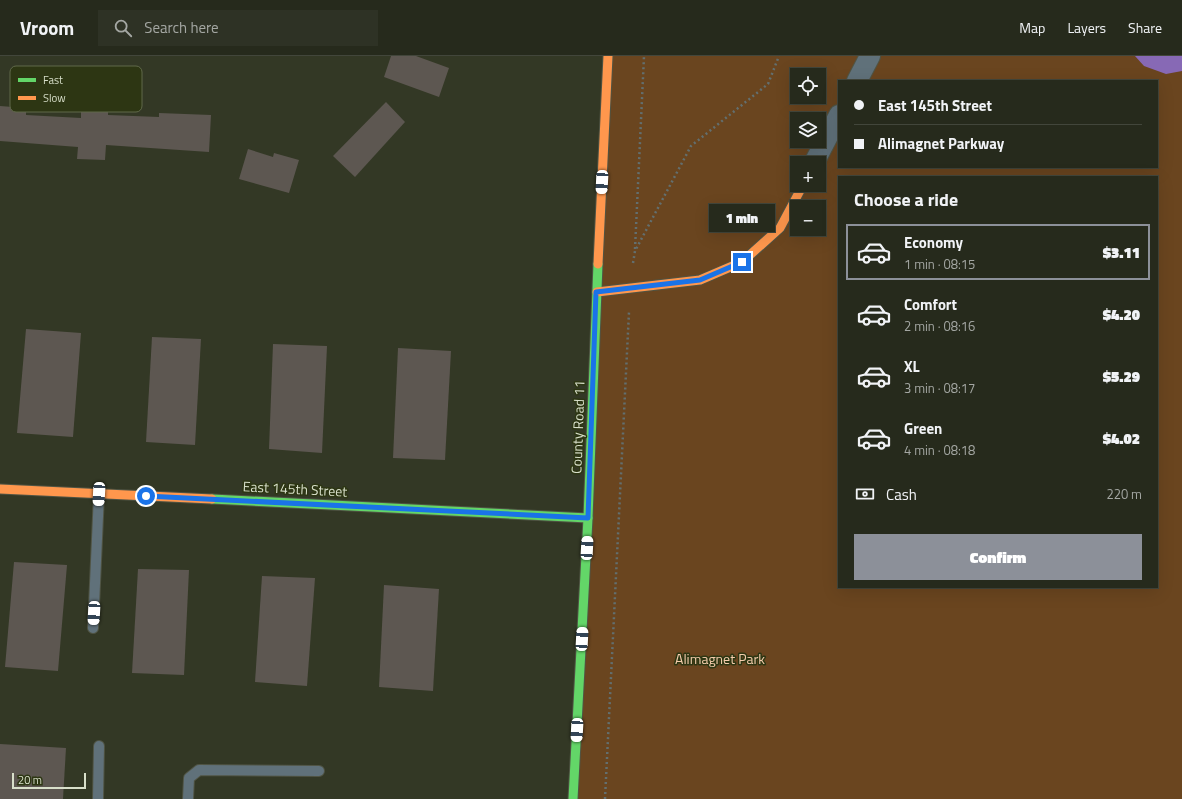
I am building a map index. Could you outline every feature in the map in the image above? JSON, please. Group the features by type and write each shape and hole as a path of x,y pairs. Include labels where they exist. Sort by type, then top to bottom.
{"street":[{"name":"County Road 11","path":"573,799 588,518 596,292 608,56"},
{"path":"858,80 870,56"},
{"path":"818,156 838,117"},
{"path":"596,292 700,280 742,262 780,228 799,192"},
{"name":"East 145th Street","path":"0,489 588,518"}],"lane":[{"path":"93,628 99,494"},
{"path":"98,799 99,746"},
{"path":"188,799 189,778 199,770 319,771"}],"path":[{"path":"605,799 631,288 635,251 644,56"},
{"path":"635,251 691,146 768,84 779,56"}],"green space":[{"name":"Alimagnet Park","path":"608,56 1182,56 1182,799 573,799"}],"shaded area":[{"path":"1135,56 1182,56 1182,71 1166,74 1144,66"}],"building":[{"path":"391,56 416,56 449,68 439,97 384,77"},
{"path":"386,102 405,122 355,177 333,156"},
{"path":"0,106 10,107 10,112 26,112 26,115 81,118 81,112 108,112 108,115 159,117 159,113 211,115 209,152 106,145 105,160 77,159 78,147 0,141"},
{"path":"248,149 273,157 274,153 299,160 289,193 239,179"},
{"path":"26,329 81,333 73,437 17,433"},
{"path":"152,337 201,339 195,445 146,442"},
{"path":"273,344 327,346 322,453 269,449"},
{"path":"398,348 451,351 445,460 393,458"},
{"path":"14,562 67,565 58,671 5,667"},
{"path":"138,569 189,570 184,675 132,673"},
{"path":"262,576 315,578 307,686 255,682"},
{"path":"384,585 439,589 433,691 379,687"},
{"path":"0,744 66,748 63,799 0,799"}],"traffic: fast":[{"path":"573,799 588,518 598,264"},
{"path":"212,499 588,518"}],"traffic: slow":[{"path":"598,264 608,56"},
{"path":"597,292 700,280 742,262 780,228 799,192"},
{"path":"0,489 212,499"}],"route":[{"path":"146,496 588,518 596,292 700,280 742,262"}]}
